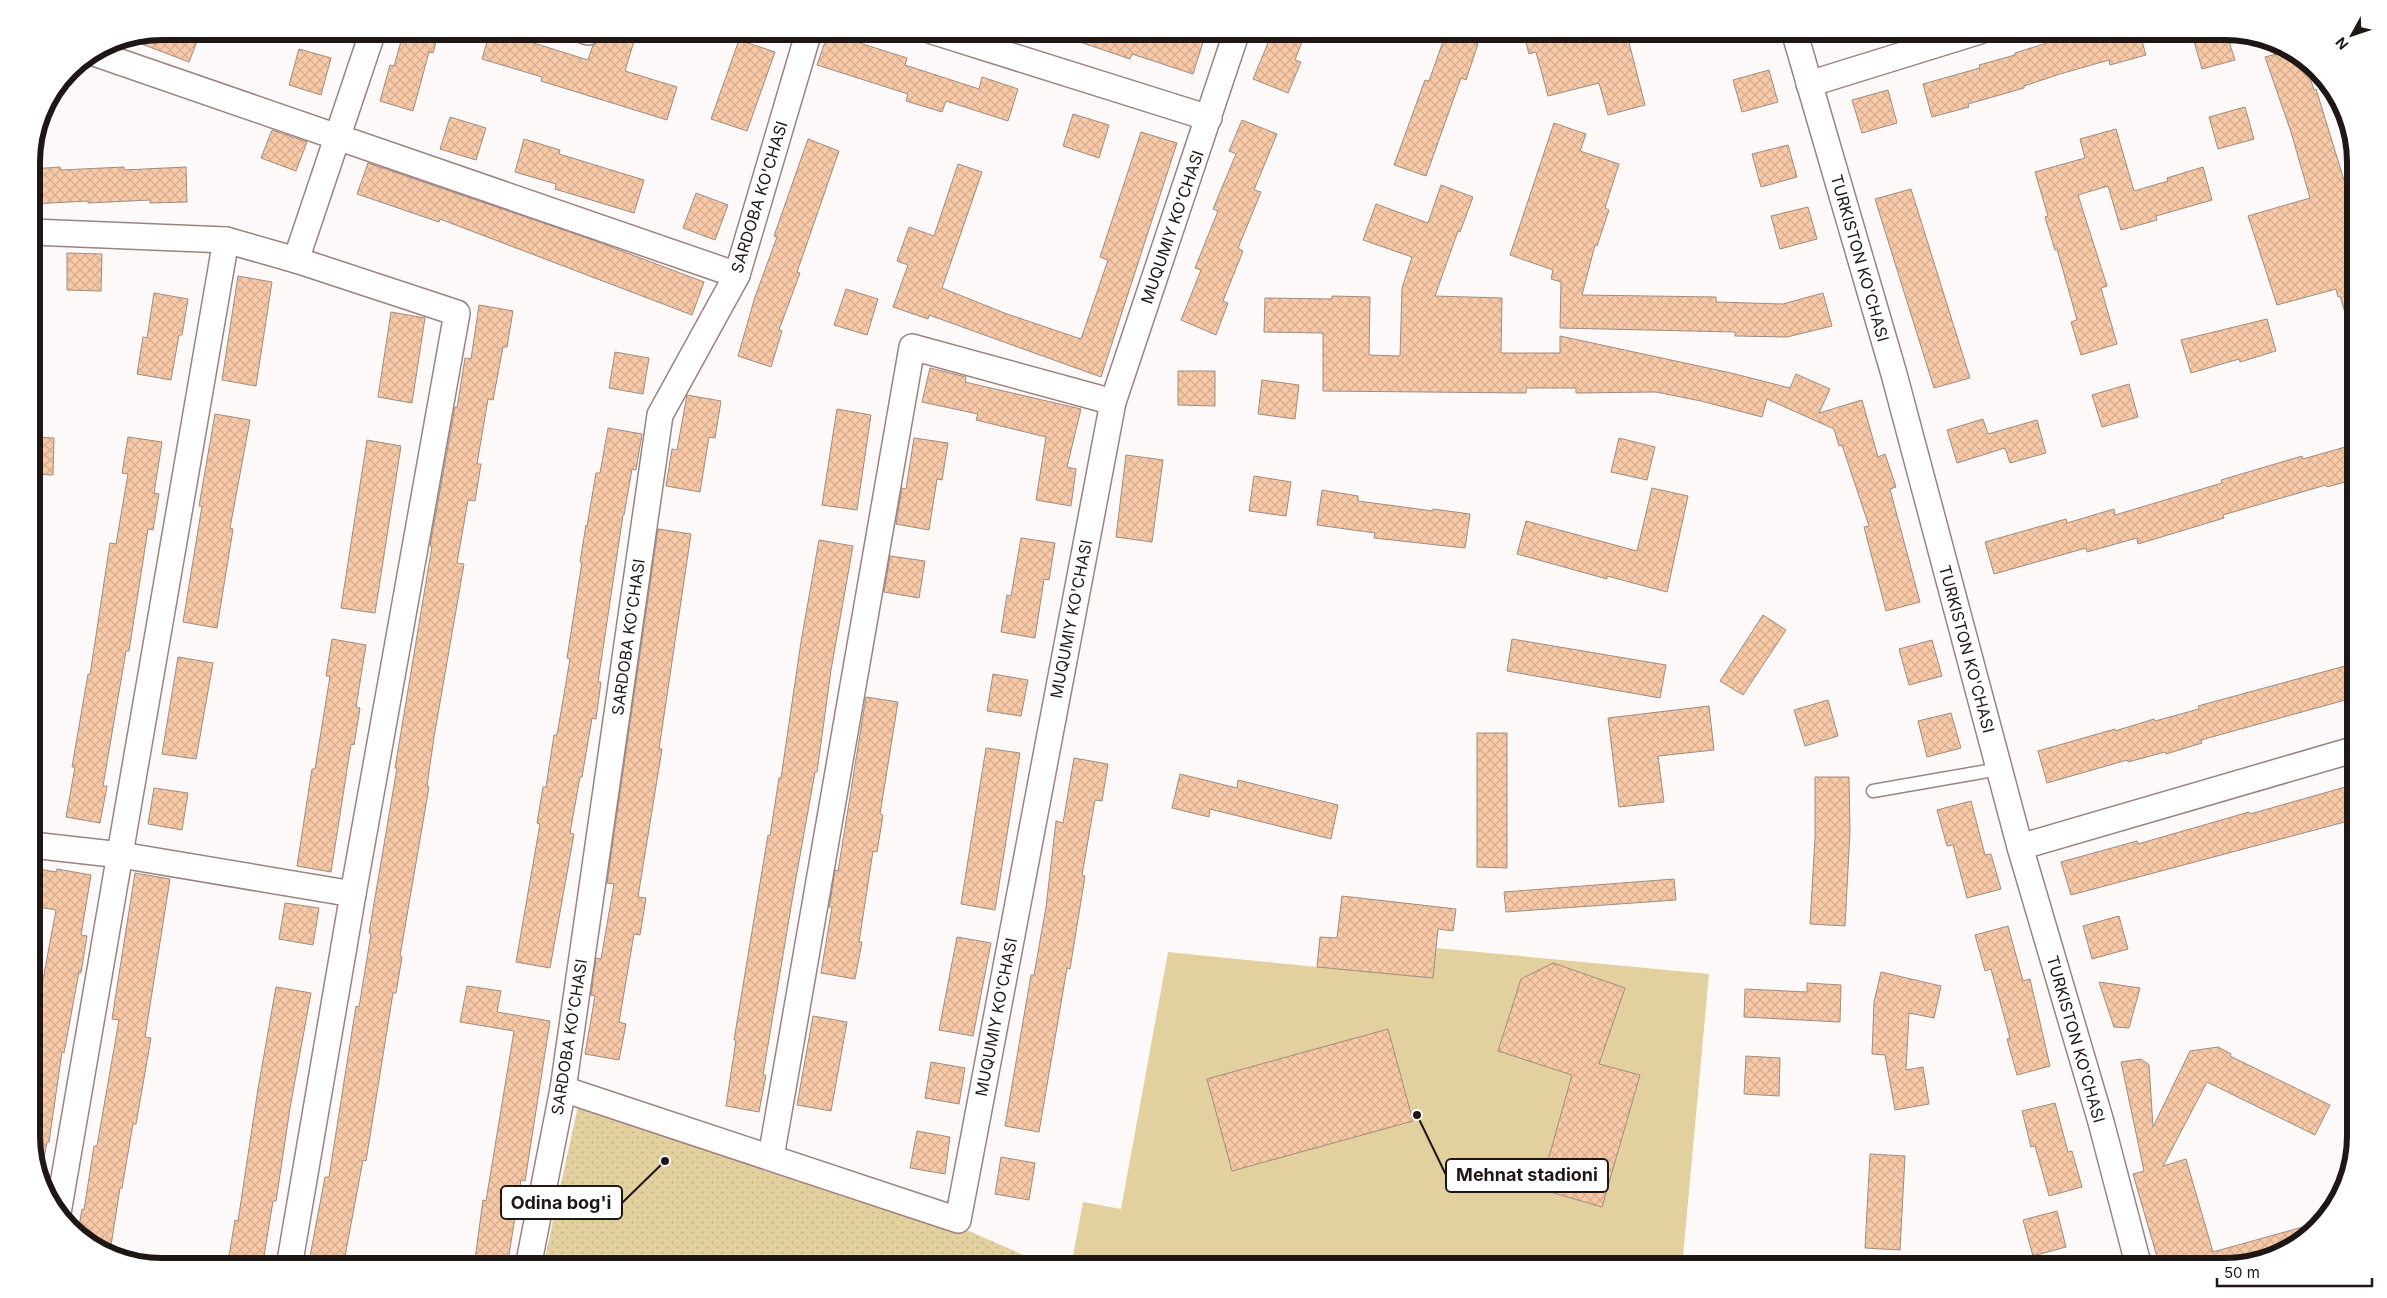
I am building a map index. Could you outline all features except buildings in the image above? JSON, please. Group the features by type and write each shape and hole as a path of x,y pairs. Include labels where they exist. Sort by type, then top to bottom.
{"street":[{"path":"296,260 370,40"},
{"name":"SARDOBA KO'CHASI","path":"530,1258 563,1089 660,415 737,275 806,40"},
{"path":"961,40 1209,118"},
{"name":"MUQUMIY KO'CHASI","path":"771,1157 958,1220 1113,402 1234,40"},
{"name":"TURKISTON KO'CHASI","path":"1797,40 1894,374 2020,847 2101,1122 2137,1258"},
{"path":"1809,84 1951,40"},
{"path":"102,56 737,275"},
{"path":"40,232 226,240 296,260 457,313 353,894 292,1258"},
{"path":"60,1202 226,240"},
{"path":"563,1089 771,1157 912,347 1113,402"},
{"path":"2020,847 2347,752"},
{"path":"40,846 121,855 353,894"}],"lane":[{"path":"1873,791 1999,768"}],"shaded area":[{"path":"1320,937 1709,974 1683,1258 1073,1258 1083,1202 1121,1209 1168,952 1317,967"},
{"path":"579,1101 946,1221 1030,1258 545,1258"}],"place":[{"name":"Mehnat stadioni","path":"1417,1115"},
{"name":"Odina bog'i","path":"665,1161"}]}
